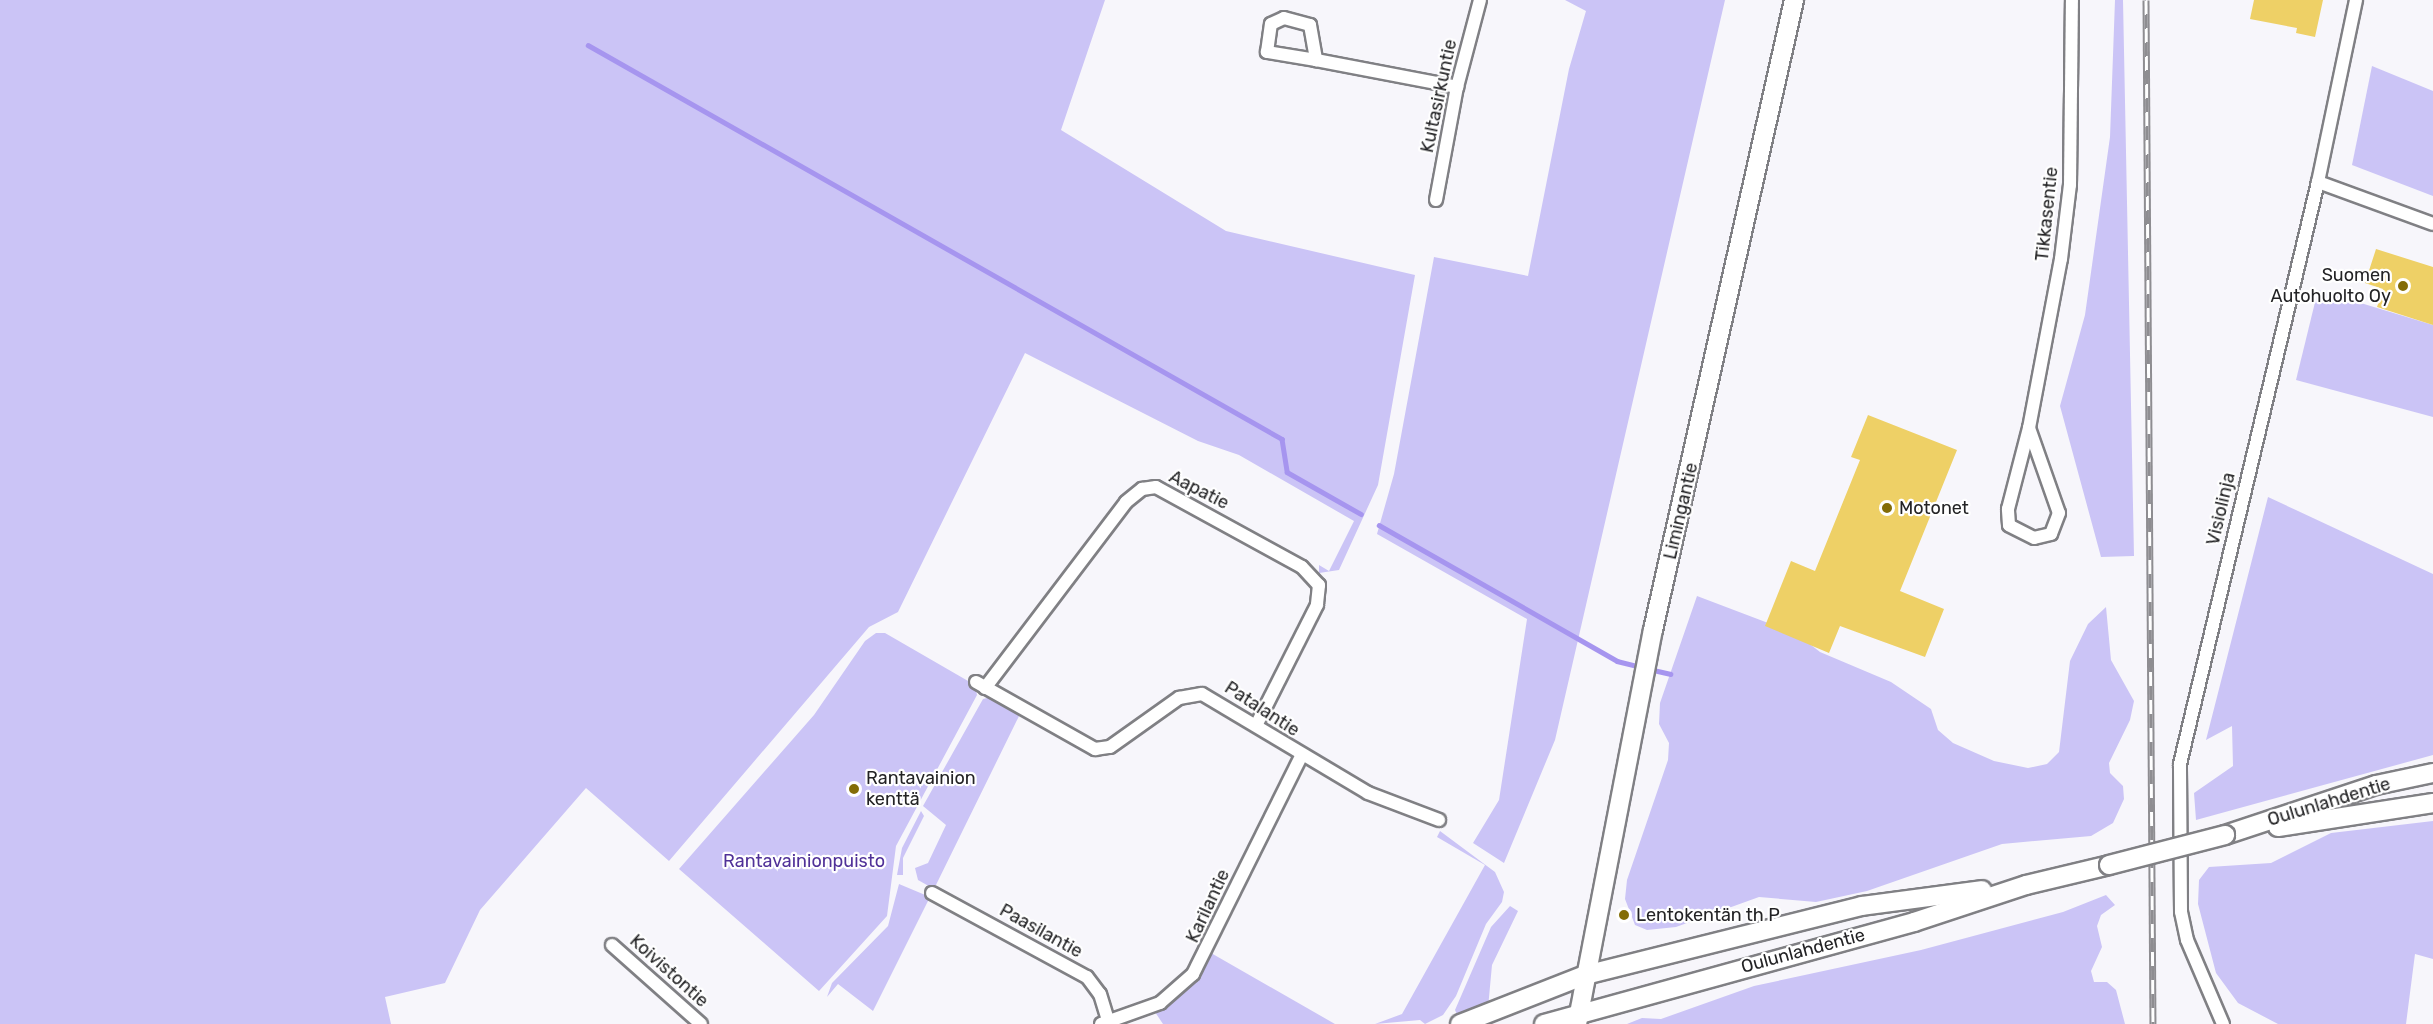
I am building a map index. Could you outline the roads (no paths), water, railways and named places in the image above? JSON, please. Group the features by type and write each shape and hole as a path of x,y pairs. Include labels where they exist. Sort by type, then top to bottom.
{"main road":[{"name":"Limingantie","path":"1578,1018 1653,630 1794,0"},
{"name":"Oulunlahdentie","path":"1544,1024 1578,1018 1914,922 2026,885 2225,835 2376,785 2433,774"},
{"name":"Oulunlahdentie","path":"2225,835 2433,803"},
{"name":"Oulunlahdentie","path":"1460,1024 1585,975 1862,906 2026,885"}],"street":[{"name":"Kultasirkuntie","path":"1436,200 1457,87 1480,0"},
{"name":"Tikkasentie","path":"2030,428 2059,513 2051,534 2034,538 2008,525 2008,509 2030,428 2061,259 2070,185 2072,0"},
{"name":"Visiolinja","path":"2223,1024 2187,940 2181,912 2180,764 2318,182 2356,0"},
{"path":"1316,60 1310,25 1284,18 1271,24 1268,51 1457,87"},
{"path":"2318,182 2433,224"},
{"name":"Aapatie","path":"981,685 1126,502 1142,489 1156,488 1302,567 1319,585 1317,605 1257,724"},
{"name":"Patalantie","path":"981,685 1095,749 1110,747 1179,698 1195,693 1257,724 1301,756 1368,793 1439,820"},
{"name":"Karilantie","path":"1105,1023 1160,1003 1193,974 1301,756"},
{"name":"Paasilantie","path":"932,893 1087,977 1100,993 1105,1023"},
{"name":"Koivistontie","path":"612,945 701,1024"}],"waterway":[{"path":"588,45 1282,439 1287,472 1361,514"},
{"path":"1379,525 1617,661 1641,667"},
{"path":"1649,669 1670,674"}],"railway":[{"path":"2146,0 2153,1024"}],"place":[{"name":"Suomen Autohuolto Oy","path":"2403,286"},
{"name":"Motonet","path":"1887,508"},
{"name":"Rantavainion kenttä","path":"854,789"},
{"name":"Lentokentän th P","path":"1624,915"}],"park label":[{"name":"Rantavainionpuisto","path":"804,861"}]}
